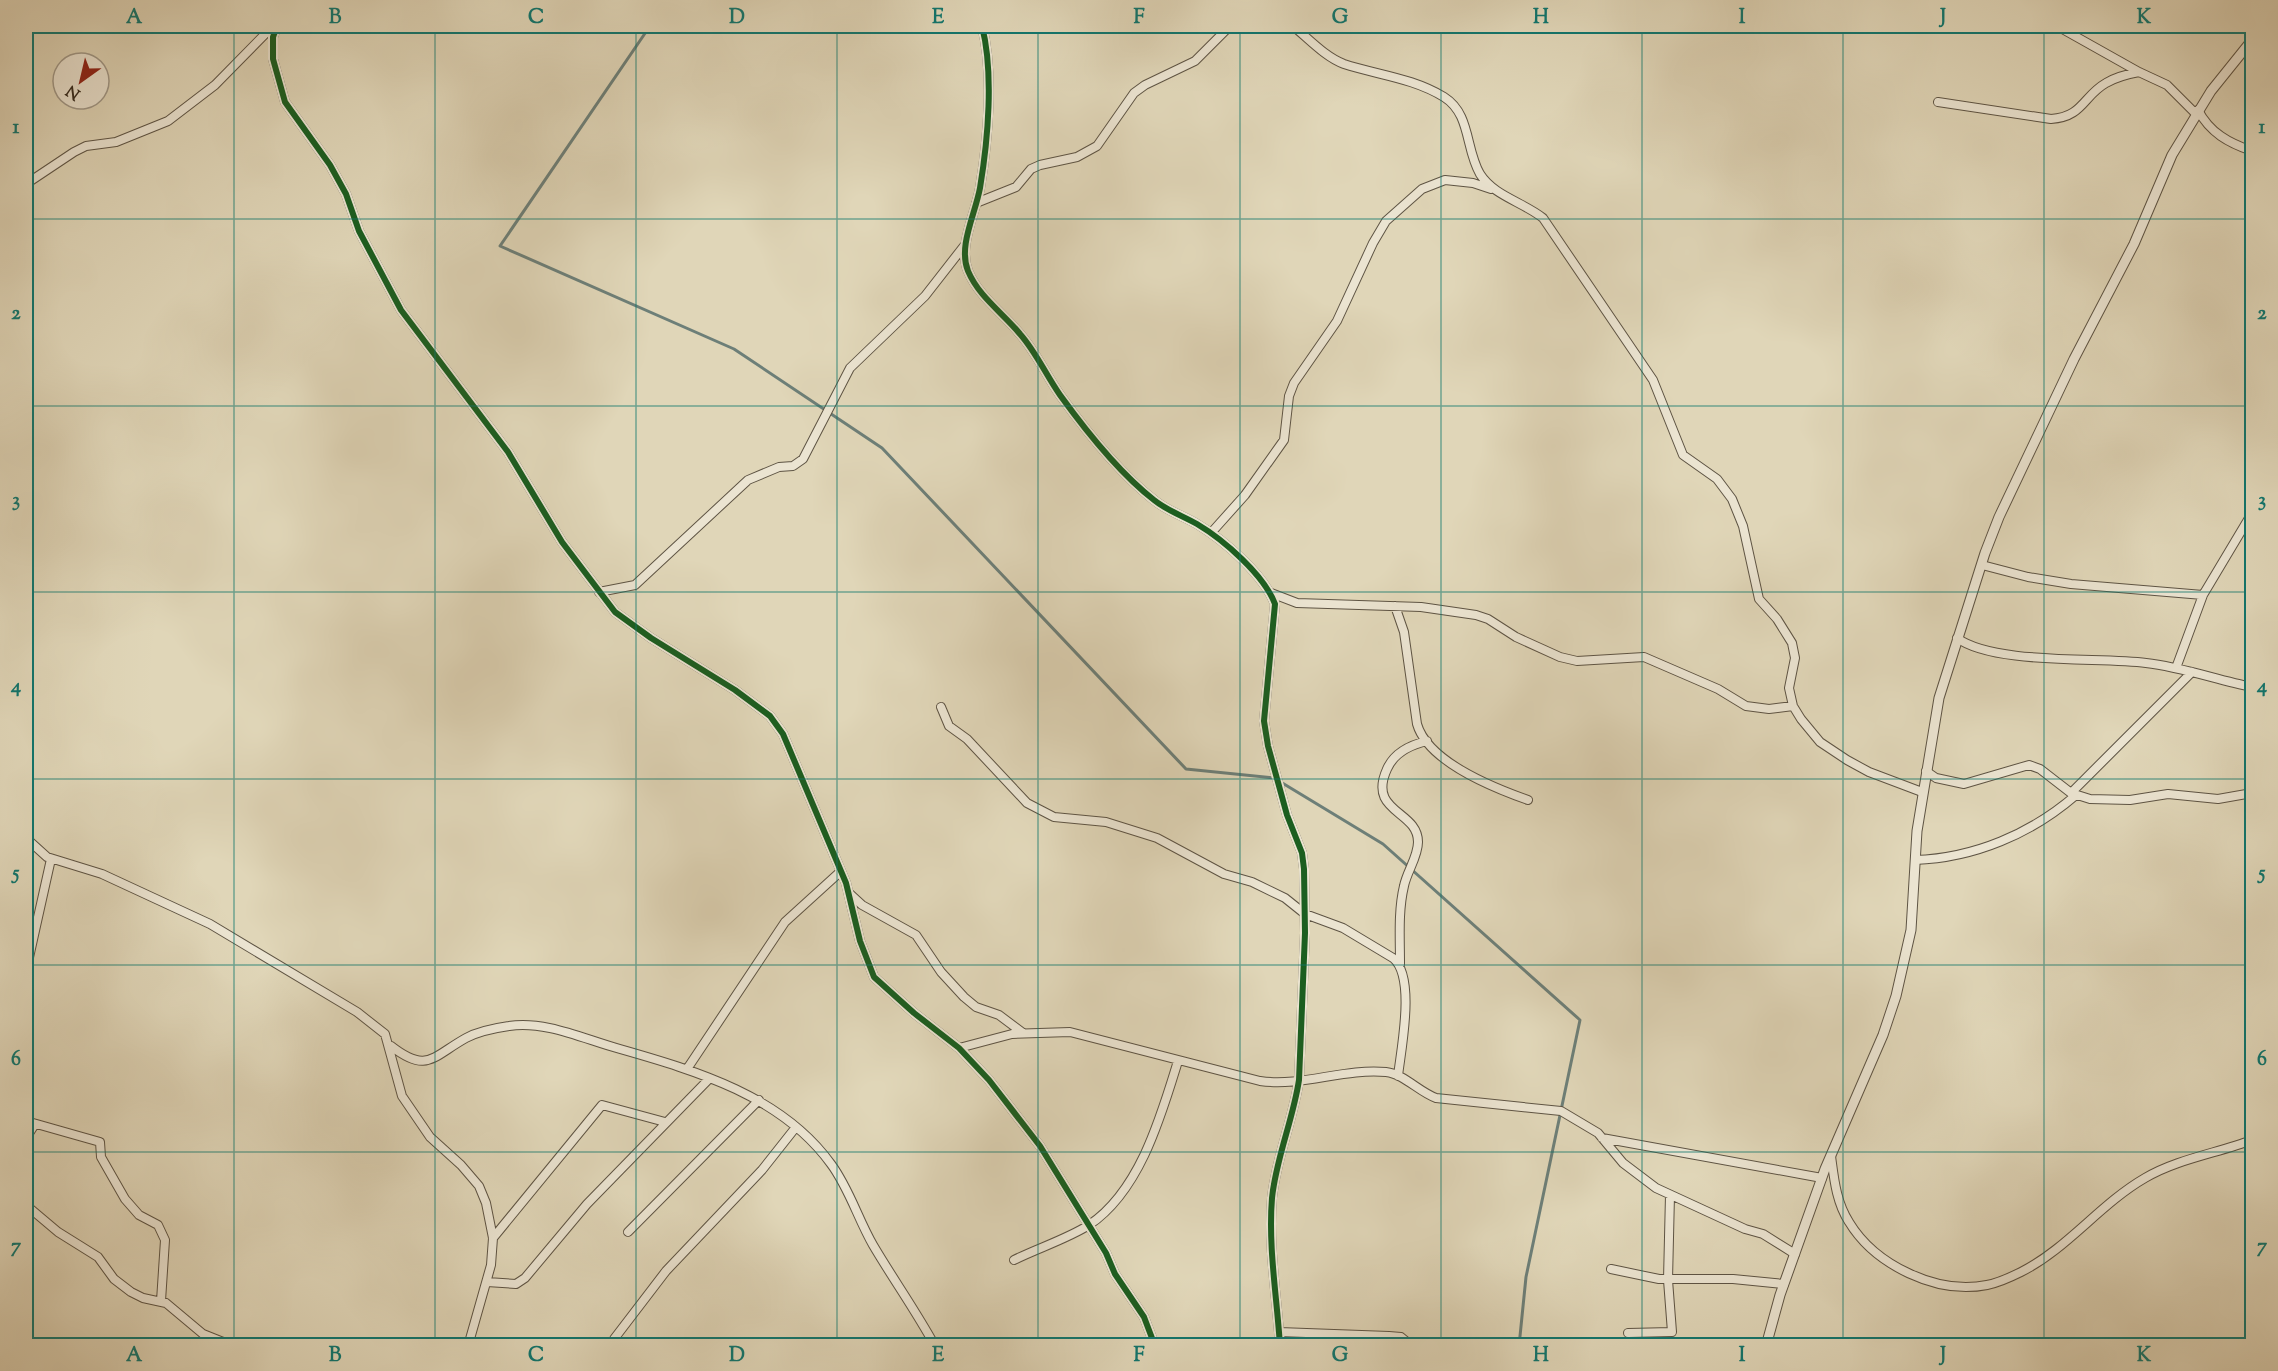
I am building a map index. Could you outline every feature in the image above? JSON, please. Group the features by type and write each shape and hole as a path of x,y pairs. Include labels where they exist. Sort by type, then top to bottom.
{"street":[{"path":"26,184 74,152 86,147 116,142 168,121 215,85 273,26"},
{"path":"278,26 273,37 273,59 285,102 330,165 346,194 359,231 401,310 508,452 562,543 615,612 651,638 735,690 770,716 783,734 850,894 860,941 874,977 905,1006 959,1048 989,1080 1040,1146 1115,1274 1144,1317 1155,1346"},
{"path":"982,26 986,43 987,97 984,154 976,203 964,246 964,259 978,290 1019,332 1059,394 1099,442 1155,501 1211,533 1240,559 1271,593 1275,604 1264,721 1268,746 1282,797 1302,853 1305,914 1296,1107 1272,1197 1272,1247 1280,1346"},
{"path":"976,203 1016,187 1031,169 1077,157 1096,146 1134,93 1145,85 1195,61 1230,26"},
{"path":"1293,26 1343,63 1415,83 1444,97 1459,109 1471,152 1480,174 1492,189"},
{"path":"2057,26 2167,85 2197,112 2205,123 2228,142 2253,151"},
{"path":"1766,1346 1784,1284 1822,1178 1883,1035 1897,994 1911,930 1922,792 1940,698 1957,638 1999,518 2074,359 2134,244 2172,155 2197,112 2253,40"},
{"path":"1938,102 2051,119 2066,118 2078,110 2106,83 2139,72"},
{"path":"1211,533 1245,495 1279,450 1284,440 1289,396 1294,383 1337,321 1373,243 1386,221 1422,189 1445,180 1473,183 1492,189 1543,218 1653,380 1683,455 1717,479 1732,499 1743,526 1758,599 1777,619 1792,643 1795,658 1789,688 1793,706 1811,732 1830,750 1869,772 1922,792"},
{"path":"599,592 635,585 748,480 780,467 793,466 803,459 850,368 925,296 964,246"},
{"path":"2176,668 2204,595 2253,513"},
{"path":"1982,565 2028,577 2071,584 2204,595"},
{"path":"1271,593 1298,603 1395,606 1483,616 1516,637 1578,662 1644,657 1755,708 1793,706"},
{"path":"1395,606 1404,632 1417,724 1427,741 1475,778 1528,800"},
{"path":"1957,638 1967,645 2021,654 2081,661 2145,663 2176,668 2253,687"},
{"path":"1915,860 1944,859 1981,849 2045,820 2192,672"},
{"path":"941,707 949,726 967,739 1027,803 1054,817 1106,822 1157,838 1224,874 1252,882 1285,898 1305,914 1343,928 1369,942 1400,964"},
{"path":"1398,1076 1405,991 1400,964 1401,900 1418,840 1414,830 1382,795 1380,783 1389,764 1398,753 1427,741"},
{"path":"1926,771 1936,777 1964,784 2029,765 2040,769 2073,794 2090,799 2130,800 2168,794 2218,799 2253,793"},
{"path":"26,838 35,849 51,859 102,874 210,924 374,1023 385,1034 391,1046 402,1096 430,1137 461,1165 479,1186 494,1238 487,1282 468,1346"},
{"path":"26,971 51,859"},
{"path":"687,1069 784,922 840,872"},
{"path":"850,894 862,905 916,935 941,972 964,997 976,1007 999,1015 1023,1033"},
{"path":"391,1046 412,1060 422,1062 434,1059 478,1033 513,1025 542,1027 687,1069 759,1100 796,1128 832,1164 873,1245 935,1346"},
{"path":"959,1048 1023,1033 1070,1032 1260,1082 1283,1083 1368,1072 1389,1072 1424,1094 1436,1098 1526,1105 1561,1111 1578,1119 1602,1138 1640,1177 1670,1196 1698,1205 1745,1229 1763,1234 1795,1254"},
{"path":"1014,1260 1088,1225 1112,1205 1152,1141 1164,1110 1178,1061"},
{"path":"487,1282 511,1285 525,1278 587,1204 708,1080"},
{"path":"628,1232 759,1100"},
{"path":"494,1238 602,1105 665,1122"},
{"path":"26,1121 100,1142 100,1157 131,1208 158,1225 165,1240 161,1301"},
{"path":"26,1138 34,1124"},
{"path":"614,1339 666,1271 762,1170 796,1128"},
{"path":"1602,1138 1822,1178"},
{"path":"1832,1156 1836,1189 1842,1208 1849,1222 1872,1249 1887,1262 1927,1280 1970,1286 1987,1285 2022,1271 2150,1175 2253,1140"},
{"path":"1628,1333 1671,1333 1668,1280 1670,1196"},
{"path":"26,1205 67,1238 98,1257 114,1279 130,1292 169,1305 203,1334 233,1346"},
{"path":"1611,1269 1668,1280 1733,1279 1784,1284"},
{"path":"1280,1332 1389,1336 1401,1338 1412,1346"}],"waterway":[{"path":"650,26 500,246 734,349 882,448 1186,769 1274,778"},
{"path":"1279,781 1383,844 1580,1020 1526,1277 1519,1346"}],"cycle path":[{"path":"277,26 273,37 273,59 285,102 330,165 346,194 359,231 401,310 508,452 562,542 615,612 651,638 735,690 770,716 783,734 846,883 860,941 874,977 914,1013 959,1048 989,1080 1040,1146 1106,1253 1115,1274 1144,1317 1155,1346"},
{"path":"982,26 988,64 988,107 980,188 966,241 965,261 968,271 978,289 1026,341 1060,395 1115,464 1159,504 1197,524 1231,549 1253,570 1275,604 1264,721 1268,746 1287,815 1302,853 1305,933 1299,1080 1277,1168 1272,1198 1272,1253 1280,1346"}]}
